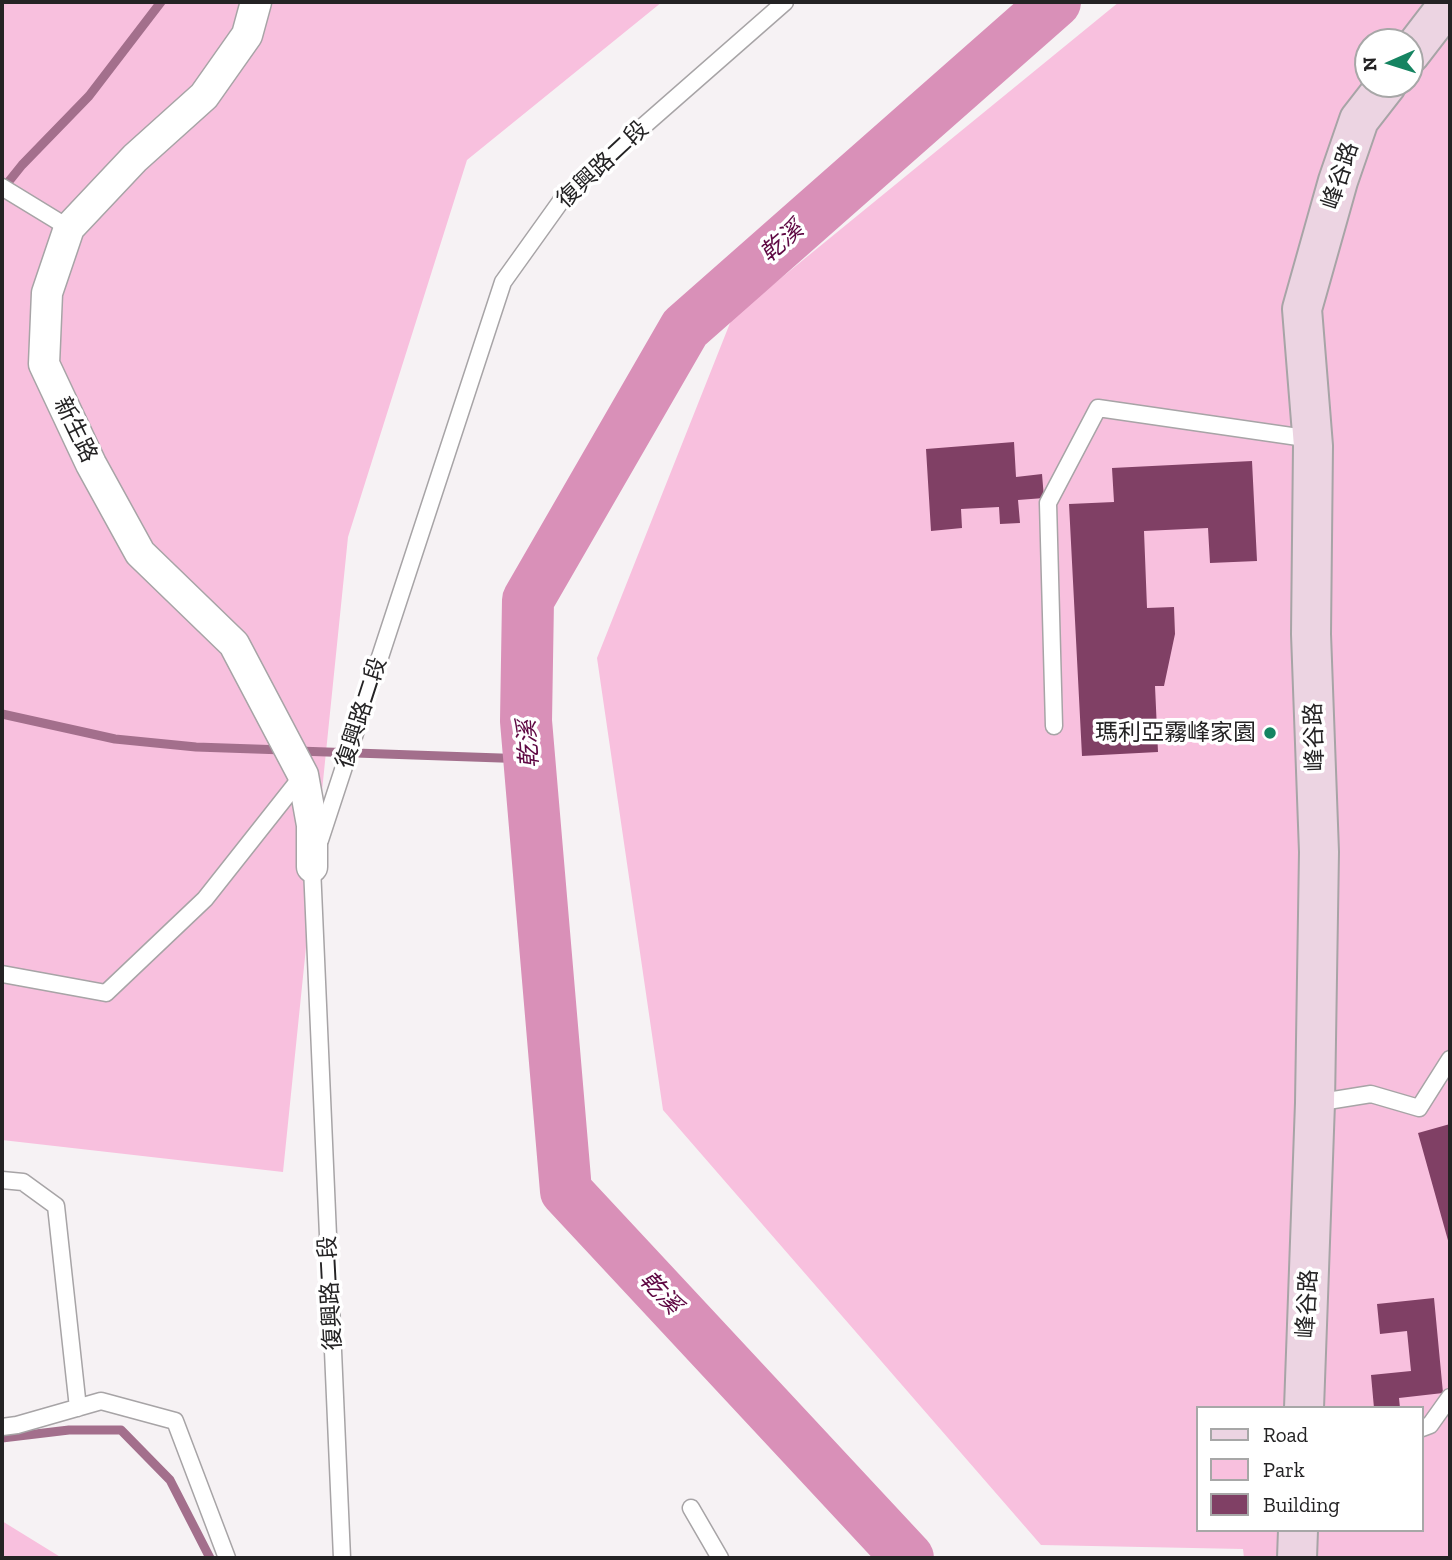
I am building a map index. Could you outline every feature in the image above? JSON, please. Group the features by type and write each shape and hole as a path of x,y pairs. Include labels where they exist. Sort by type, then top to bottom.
{"street":[{"name":"新生路","path":"256,2 247,35 204,96 135,158 69,229 47,293 44,365 91,464 140,553 234,644 301,772 312,825 312,867"},
{"path":"1424,36 1450,2"},
{"name":"峰谷路","path":"1304,1406 1315,1103 1319,852 1311,634 1312,439 1302,309 1338,181 1359,120 1376,98"},
{"path":"1297,1558 1298,1532"}],"lane":[{"name":"復興路二段","path":"342,1558 312,867 503,282 566,194 785,2"},
{"path":"2,187 69,229"},
{"path":"1055,726 1048,503 1098,408 1312,439"},
{"path":"2,974 106,993 205,899 301,772"},
{"path":"1315,1103 1371,1094 1419,1108 1450,1059"},
{"path":"2,1180 23,1182 55,1206 78,1408"},
{"path":"1424,1426 1430,1425 1450,1397"},
{"path":"2,1427 102,1401 175,1421 227,1558"},
{"path":"691,1508 720,1558"}],"green space":[{"path":"2,2 662,2 467,160 348,537 283,1172 2,1140"},
{"path":"1119,2 1450,2 1450,1558 1244,1558 1243,1549 1041,1545 663,1110 597,658 732,318"},
{"path":"2,1521 62,1558 2,1558"}],"building":[{"path":"1014,442 1016,477 1042,474 1044,498 1018,500 1020,523 1000,524 999,507 961,509 962,528 931,531 926,449"},
{"path":"1252,461 1257,561 1210,563 1208,528 1144,531 1147,608 1174,607 1175,634 1164,686 1155,686 1158,752 1082,756 1069,504 1114,502 1112,468"},
{"path":"1450,1124 1450,1244 1449,1244 1418,1133"},
{"path":"1434,1298 1443,1393 1399,1398 1400,1406 1374,1406 1371,1375 1411,1371 1407,1331 1380,1334 1377,1304"}],"waterway":[{"path":"2,190 22,165 89,96 161,2"},
{"name":"乾溪","path":"908,1558 566,1191 526,721 528,600 685,328 1055,2"},
{"path":"2,714 115,739 196,747 284,750"},
{"path":"298,751 529,759"},
{"path":"2,1438 69,1430 121,1430 170,1480 210,1558"}],"place":[{"name":"瑪利亞霧峰家園","path":"1270,733"}]}
